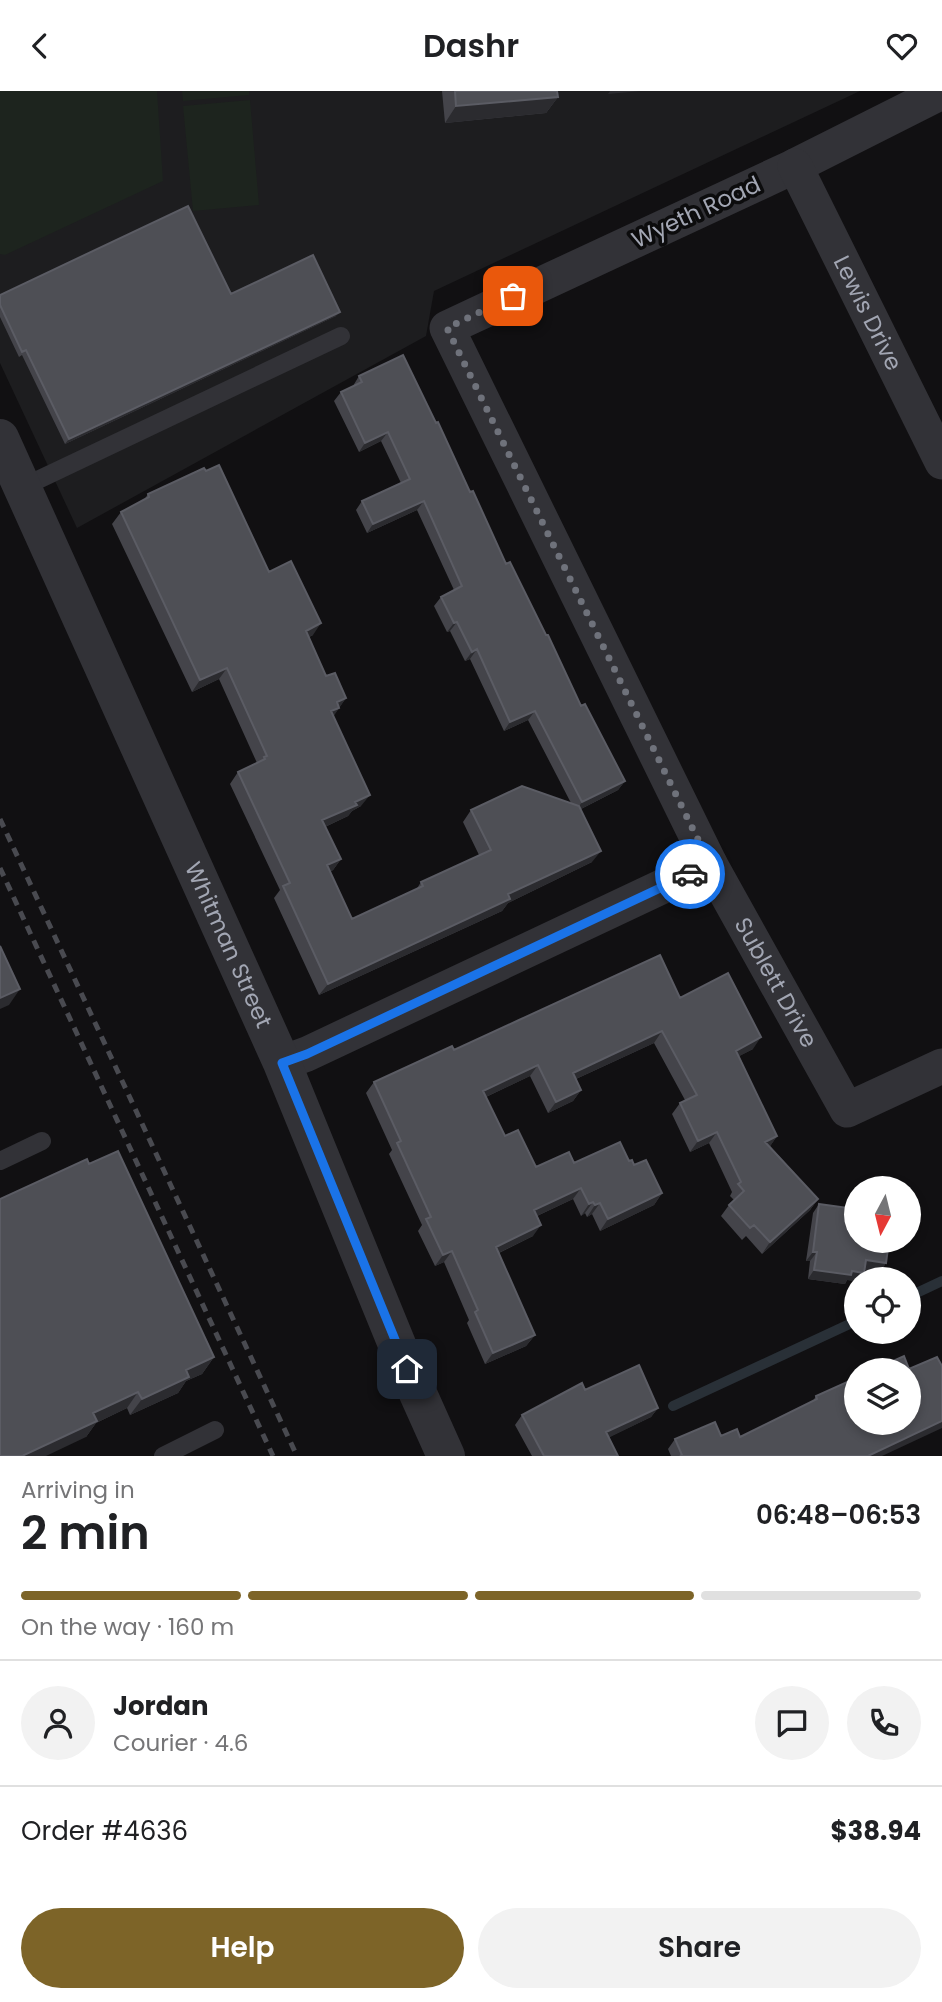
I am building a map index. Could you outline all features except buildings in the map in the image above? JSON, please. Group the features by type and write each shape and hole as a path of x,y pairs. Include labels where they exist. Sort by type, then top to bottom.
{"street":[{"name":"Wyeth Road","path":"447,328 795,166 942,92"},
{"name":"Lewis Drive","path":"795,166 942,462"},
{"name":"Sublett Drive","path":"447,328 710,864 847,1110 942,1066"},
{"name":"Whitman Street","path":"0,438 282,1063 407,1369 446,1456"},
{"path":"282,1063 307,1054 710,864"}],"lane":[{"path":"23,487 341,337"},
{"path":"0,1161 42,1141"},
{"path":"163,1456 215,1430"}],"shaded area":[{"path":"0,91 860,91 434,291 426,336 77,528 0,363"},
{"path":"0,91 157,91 163,181 5,255 0,254"},
{"path":"182,91 249,91 249,95 183,101"},
{"path":"250,100 259,205 193,211 183,106"}],"waterway":[{"path":"921,1291 942,1281"},
{"path":"673,1406 844,1327"}],"railway":[{"path":"0,819 297,1456"},
{"path":"0,868 273,1456"}],"way so far":[{"path":"513,296 447,328 710,864 690,874"}],"route":[{"path":"407,1369 282,1063 307,1054 690,874"}]}
